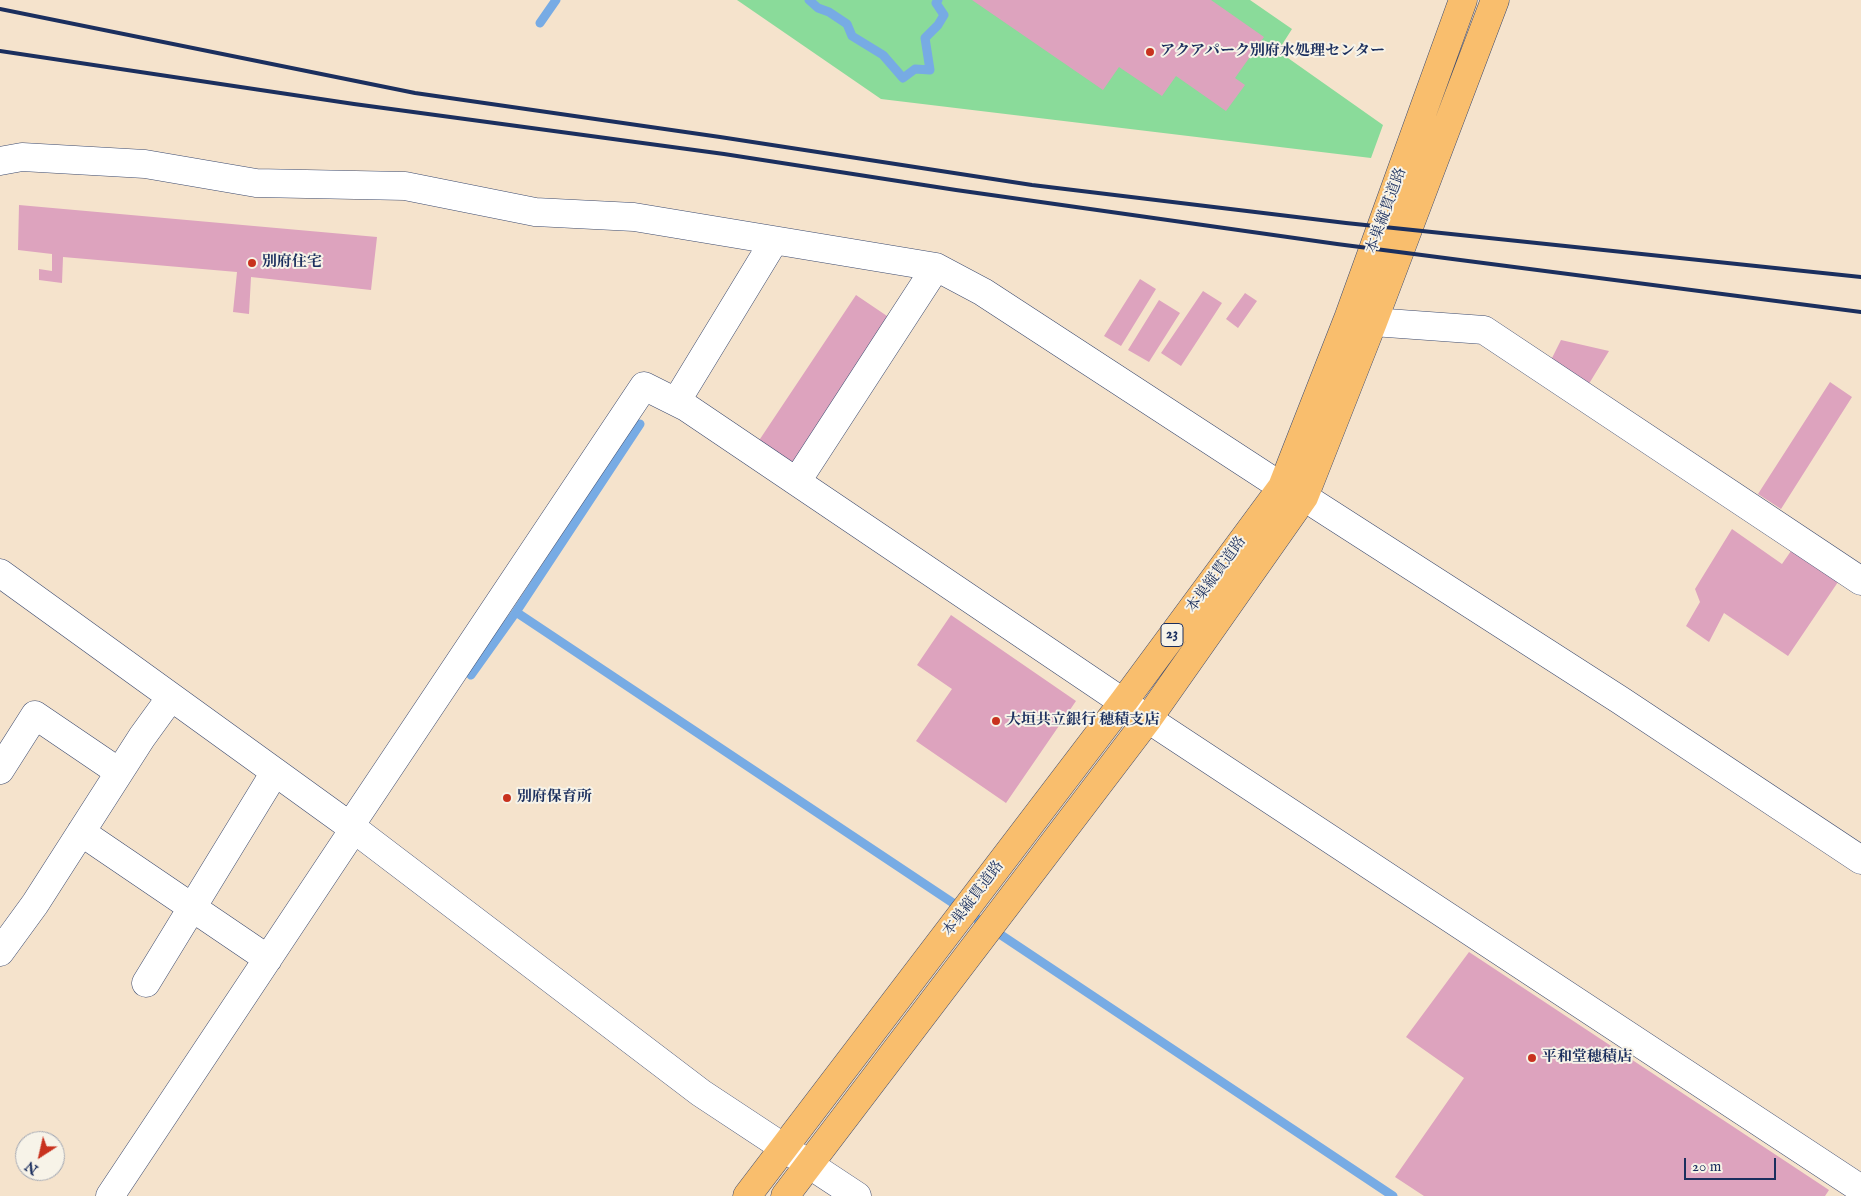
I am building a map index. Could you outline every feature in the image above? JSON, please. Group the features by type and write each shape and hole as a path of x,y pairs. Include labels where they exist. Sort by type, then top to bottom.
{"main road":[{"name":"本巣縦貫道路","path":"1361,319 1463,0"},
{"name":"本巣縦貫道路","path":"785,1196 1148,718 1293,492 1361,319 1495,0"},
{"name":"本巣縦貫道路","path":"747,1196 1124,701 1293,492"}],"street":[{"path":"0,161 22,157 145,164 256,183 405,186 535,212 634,217 936,267 983,292 1620,700 1861,860"},
{"path":"676,402 774,241"},
{"path":"797,481 936,267"},
{"path":"1361,319 1484,330 1861,581"},
{"path":"110,1196 644,386 676,402 797,481 1148,718 1861,1189"},
{"path":"0,574 352,828 700,1093 857,1196"},
{"path":"0,952 35,904 119,772 171,697"},
{"path":"0,770 35,715 119,772"},
{"path":"146,983 275,772"},
{"path":"82,832 268,959"}],"green space":[{"path":"737,0 1250,0 1292,29 1278,51 1383,125 1371,158 881,99"}],"building":[{"name":"アクアパーク別府水処理センター","path":"972,0 1211,0 1264,37 1235,78 1245,85 1226,111 1176,76 1162,96 1119,67 1103,90"},
{"name":"別府住宅","path":"19,205 377,237 371,290 251,277 249,314 233,312 237,272 63,257 62,283 39,280 39,269 52,271 52,254 18,250"},
{"path":"1140,279 1156,289 1121,346 1104,336"},
{"path":"1203,291 1222,303 1181,366 1161,353"},
{"path":"1245,293 1257,301 1238,328 1226,319"},
{"path":"856,295 890,318 790,468 756,445"},
{"path":"1159,300 1180,313 1149,362 1128,350"},
{"path":"1561,340 1609,351 1587,387 1549,364"},
{"path":"1830,382 1852,397 1781,509 1758,494"},
{"path":"1732,529 1782,564 1791,551 1838,582 1788,656 1724,613 1709,642 1686,626 1700,602 1695,589"},
{"name":"大垣共立銀行 穂積支店","path":"951,615 1076,701 1006,803 916,741 952,689 917,665"},
{"name":"平和堂穂積店","path":"1469,952 1829,1190 1825,1196 1424,1196 1395,1177 1464,1078 1406,1037"}],"waterway":[{"path":"540,23 556,0"},
{"path":"809,0 818,8 829,12 847,24 852,36 883,55 903,78 915,69 930,70 925,38 938,25 944,15 936,3 938,0"},
{"path":"471,675 516,612 640,424"},
{"path":"516,612 1393,1196"}],"railway":[{"path":"0,9 415,93 1032,185 1346,223 1861,277"},
{"path":"0,51 354,104 724,154 956,190 1337,244 1861,312"}],"place":[{"name":"アクアパーク別府水処理センター","path":"1150,52"},
{"name":"別府住宅","path":"252,263"},
{"name":"大垣共立銀行 穂積支店","path":"996,721"},
{"name":"別府保育所","path":"507,798"},
{"name":"平和堂穂積店","path":"1532,1058"}]}
